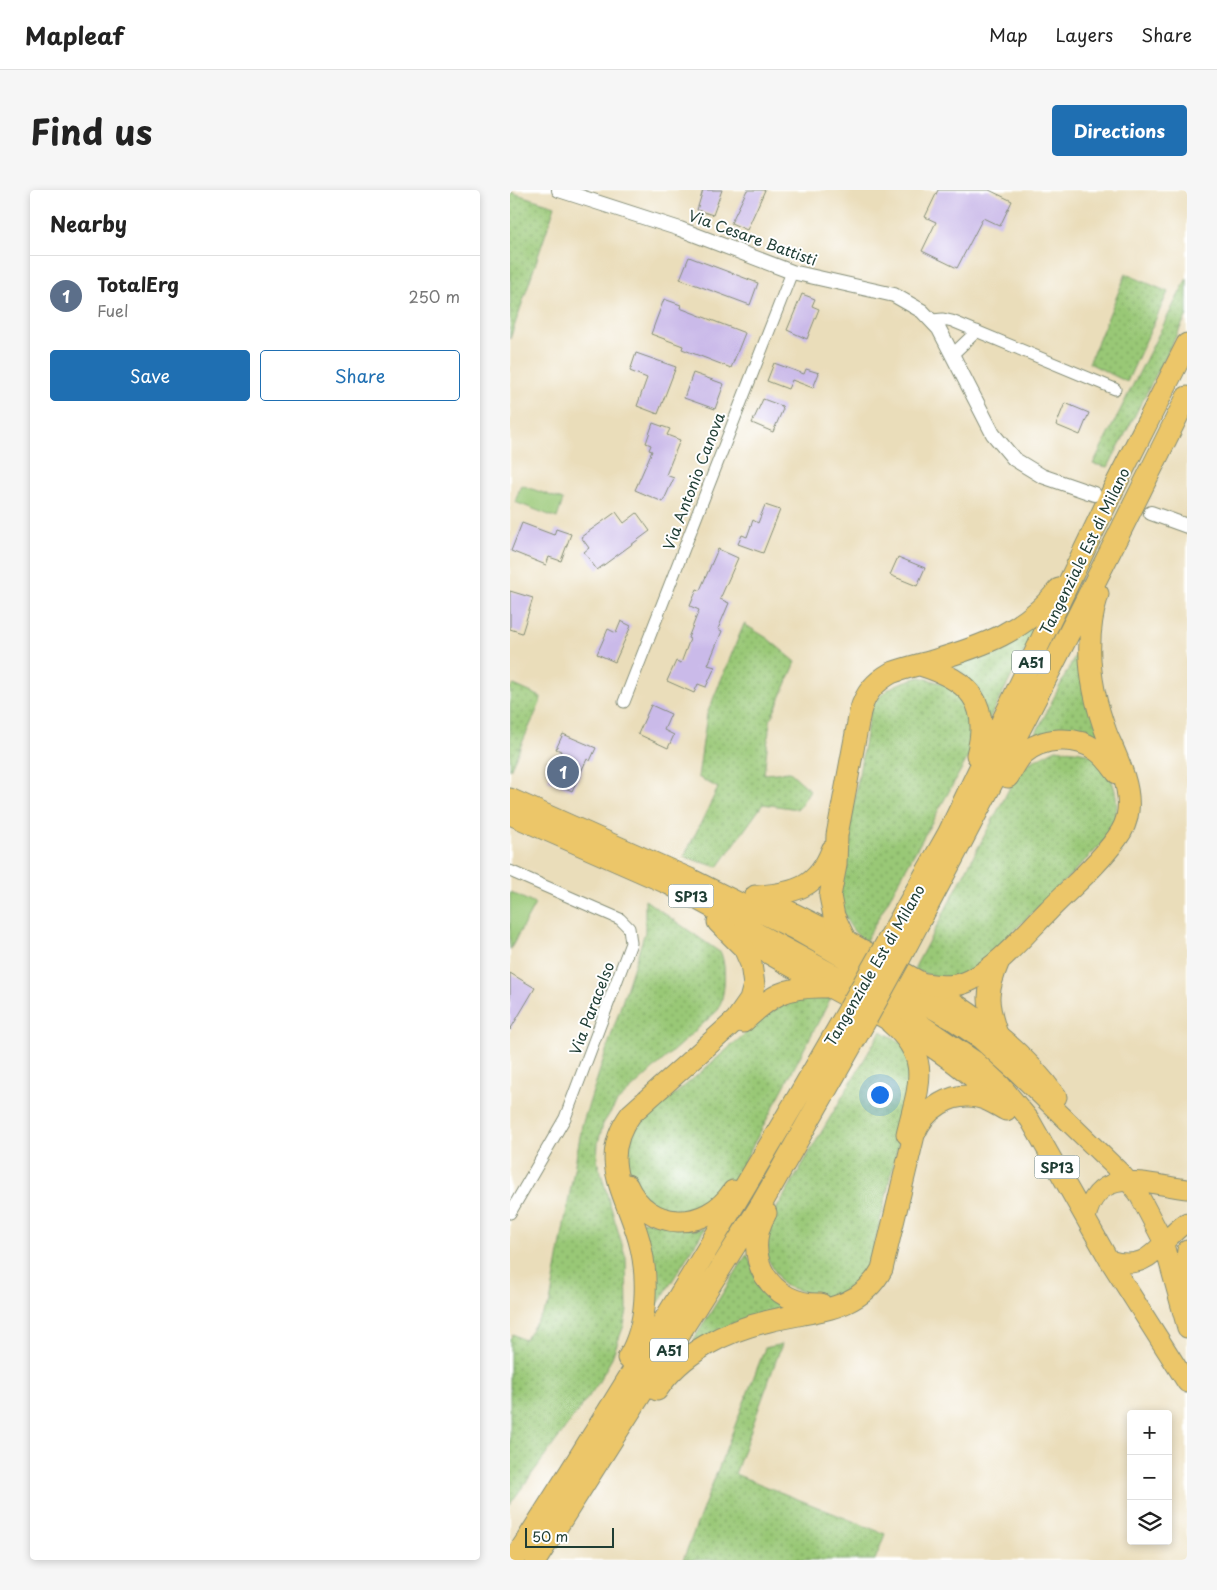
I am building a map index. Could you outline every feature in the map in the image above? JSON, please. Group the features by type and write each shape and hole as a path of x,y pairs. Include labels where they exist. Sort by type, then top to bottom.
{"highway":[{"name":"Tangenziale Est di Milano","path":"536,1560 762,1203 799,1138 858,1014 891,953 948,834 1104,492 1187,344"},
{"name":"Tangenziale Est di Milano","path":"891,953 970,827 1116,542 1187,397"},
{"path":"846,940 834,916 830,901 837,835 860,712 866,695 873,686 886,676 905,668 990,643 1010,632 1049,601 1064,582 1104,492"},
{"path":"926,984 945,987 964,983 979,975 1000,958 1106,853 1124,828 1128,810 1126,786 1098,707 1090,666 1093,611 1116,542"},
{"path":"920,665 948,674 963,684 976,702 982,722 983,735 976,761 963,790 948,834"},
{"path":"970,827 987,814 1022,755 1030,748 1048,742 1068,740 1096,749 1107,759 1126,786"},
{"path":"759,896 790,892 808,884 824,868 837,835"},
{"path":"580,1452 607,1394 636,1345 642,1316 644,1283 641,1250 614,1167 616,1147 621,1130 637,1108 736,1020 747,1007 752,993 753,974 746,952 718,922"},
{"path":"997,1034 987,1000 989,986 1000,958"},
{"path":"759,1166 741,1178 728,1199 716,1210 702,1218 681,1221 659,1216 639,1204 628,1187 622,1158 625,1140 636,1119 758,1008 773,997 795,988 825,987"},
{"name":"Tangenziale Est di Milano","path":"514,1560 580,1452 685,1288 759,1166 858,1014"},
{"path":"799,1138 796,1163 761,1224 757,1239 757,1253 763,1272 782,1294 797,1302 822,1304 843,1298 860,1287 871,1274 880,1251 920,1074 910,1042 891,1023"},
{"path":"599,1461 625,1437 669,1375 707,1344 753,1325 845,1305 868,1290 878,1276 885,1258 914,1136 919,1123 929,1112 946,1100 962,1096 980,1098 1006,1110"}],"main road":[{"name":"SP13","path":"510,798 713,888 795,930 952,1020 1002,1057 1130,1182 1146,1206 1163,1241 1187,1328"},
{"name":"SP13","path":"510,815 669,885 840,976 900,1010 961,1050 996,1079 1026,1114 1109,1260 1187,1383"},
{"path":"592,851 718,922 825,987 891,1023 961,1068 1006,1110 1029,1141 1095,1260 1187,1391"},
{"path":"631,851 711,877 759,896 846,940 926,984 997,1034 1046,1082 1057,1097 1071,1124"},
{"path":"1086,1218 1090,1202 1097,1191 1110,1184 1130,1182 1187,1189"},
{"path":"1109,1260 1126,1264 1138,1263 1148,1258 1163,1241 1187,1222"},
{"path":"1187,1250 1184,1271 1187,1314"}],"street":[{"name":"Via Cesare Battisti","path":"559,190 672,226 792,272 894,295 922,311 939,329 993,434 1014,459 1042,476 1104,492"},
{"name":"Via Antonio Canova","path":"624,702 792,272"},
{"name":"Via Cesare Battisti","path":"932,320 943,319 977,331 1115,390"},
{"path":"952,355 977,331"},
{"path":"1151,513 1187,526"},
{"name":"Via Paracelso","path":"510,871 620,919 629,928 631,943 565,1118 510,1213"}],"green space":[{"path":"510,192 555,206 510,339"},
{"path":"1126,274 1168,292 1127,382 1089,363"},
{"path":"1187,278 1187,315 1108,467 1093,464"},
{"path":"521,485 563,500 557,518 515,502"},
{"path":"1033,622 1038,626 988,721 969,681 957,669 949,666"},
{"path":"744,624 767,638 796,662 770,721 764,774 790,772 810,790 798,809 763,804 718,867 684,857 718,788 698,777 707,714"},
{"path":"1082,642 1100,739 1035,735"},
{"path":"920,677 948,685 973,709 972,750 865,942 849,925 839,889 870,711 880,697 890,688"},
{"path":"514,685 541,697 510,770 510,688"},
{"path":"1056,749 1090,755 1106,769 1114,786 1117,804 1117,812 1108,838 976,968 952,978 939,978 914,969 1017,774 1027,764"},
{"path":"510,892 535,904 510,950"},
{"path":"645,900 721,953 725,974 722,997 718,1010 617,1102 603,1124 598,1143 597,1160 626,1258 627,1310 624,1325 611,1360 597,1385 510,1504 510,1339 513,1334 524,1340 550,1303 582,1125 645,932"},
{"path":"813,996 831,998 733,1183 693,1214 654,1208 630,1180 627,1162 629,1145 636,1128 768,1014 792,1000"},
{"path":"881,1031 901,1042 908,1053 910,1093 871,1261 861,1276 843,1293 833,1297 812,1295 783,1285 767,1258 768,1223"},
{"path":"645,1221 696,1230 705,1228 648,1320 640,1222"},
{"path":"747,1254 755,1273 790,1309 695,1342 694,1339"},
{"path":"782,1344 735,1474 885,1534 875,1560 683,1560 765,1348"}],"building":[{"path":"703,190 722,190 713,215 697,210"},
{"path":"747,190 765,190 747,230 731,223"},
{"path":"938,190 989,190 1012,201 1000,226 983,218 957,268 922,251 936,222 925,217"},
{"path":"689,257 758,283 750,305 680,279"},
{"path":"802,294 815,299 812,306 819,309 807,339 787,330"},
{"path":"664,299 681,305 680,308 745,333 731,368 682,349 683,346 651,334"},
{"path":"636,353 676,367 658,414 637,406 647,378 630,371"},
{"path":"774,363 804,374 806,369 819,373 813,388 792,380 788,389 767,381"},
{"path":"693,373 724,384 715,409 684,398"},
{"path":"763,399 782,406 783,409 773,432 752,423"},
{"path":"1065,403 1089,413 1080,435 1056,425"},
{"path":"653,423 670,429 667,435 680,440 666,475 674,478 663,502 635,490 652,451 649,450 651,445 646,443"},
{"path":"765,505 780,510 763,553 738,544 742,535 747,537 753,520 758,523"},
{"path":"616,512 624,523 637,513 650,531 597,570 584,552 589,548 581,537"},
{"path":"522,523 554,535 556,529 571,534 561,561 549,557 546,565 511,551"},
{"path":"718,549 738,558 720,599 729,603 718,629 722,631 708,665 715,667 706,687 698,684 694,693 667,681 676,661 681,663 699,610 690,606 697,589 700,590"},
{"path":"898,557 925,568 917,586 890,575"},
{"path":"510,591 533,598 522,633 510,629"},
{"path":"621,621 631,626 615,662 597,654 608,629 616,633"},
{"path":"651,705 671,714 664,730 674,735 668,748 638,734"},
{"path":"563,734 596,748 590,761 587,759 572,791 548,780 561,751 556,749"},
{"path":"510,973 535,988 510,1030"}],"place":[{"name":"TotalErg","path":"563,772"}]}
